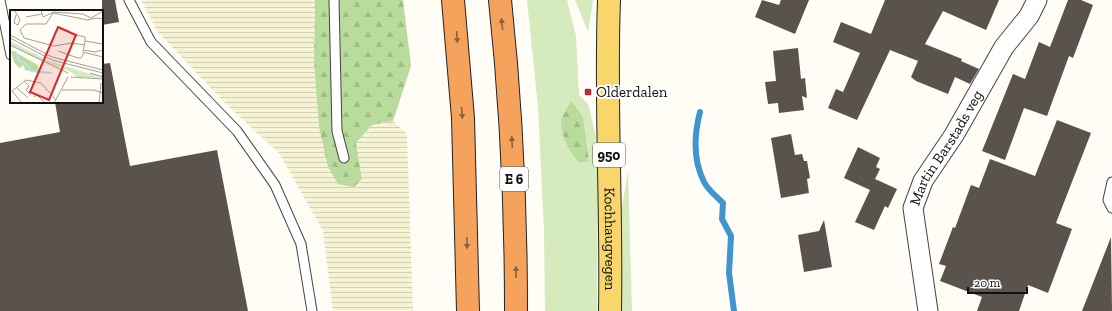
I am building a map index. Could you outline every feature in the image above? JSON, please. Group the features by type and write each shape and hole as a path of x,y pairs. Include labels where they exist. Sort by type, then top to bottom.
{"highway":[{"path":"453,0 463,118 468,311"},
{"name":"E 6","path":"500,0 511,125 515,202 516,311"}],"main road":[{"name":"Kochhaugvegen","path":"609,0 607,65 610,194 610,311"}],"street":[{"name":"Martin Barstads veg","path":"928,311 913,208 922,181 954,135 1004,47 1029,16 1037,0"}],"lane":[{"path":"0,0 10,50"},
{"path":"130,0 151,42 237,131 275,185 300,244 312,311"},
{"path":"334,0 337,130 344,158"},
{"path":"1112,182 1108,200 1112,208"}],"shaded area":[{"path":"141,0 315,0 314,62 319,127 362,179 356,143 372,125 393,121 407,134 413,311 333,311 323,231 279,153 227,105 157,31"}],"green space":[{"path":"315,0 403,0 411,66 393,121 372,125 356,143 362,179 354,187 338,184 328,167 319,127 314,62"},
{"path":"527,0 567,0 576,36 579,95 588,104 595,132 598,179 597,311 545,311 544,230 538,107"},
{"path":"575,0 593,0 588,32"},
{"path":"571,101 583,117 589,162 579,162 572,153 563,136 561,124 562,118"},
{"path":"628,170 632,311 622,311 621,213"}],"building":[{"path":"102,0 115,0 119,22 103,25"},
{"path":"762,0 779,5 781,0 809,0 795,34 755,17"},
{"path":"885,0 999,0 986,30 943,11 925,44 962,59 961,61 979,69 970,84 955,77 948,94 916,81 911,77 918,61 890,50 857,120 828,108 836,89 843,92 860,53 833,42 841,22 871,34"},
{"path":"1068,0 1081,0 1093,5 1073,58 1069,56 1047,116 1024,108 1005,160 982,151 1013,74 1025,79 1039,42 1050,47"},
{"path":"798,48 801,79 805,78 807,98 802,96 804,110 779,113 778,103 768,104 765,82 776,81 773,51"},
{"path":"110,63 130,166 217,150 248,311 0,311 0,143 60,132 55,103 103,103 103,64"},
{"path":"1057,120 1091,133 1056,223 1072,229 1048,293 1028,285 1019,311 977,311 982,297 940,281 946,266 939,264 953,227 955,228 971,185 979,188 990,159 1035,176"},
{"path":"791,134 795,155 802,154 804,161 807,161 810,178 807,179 809,193 781,198 771,138"},
{"path":"858,147 880,158 876,167 880,169 875,179 897,189 888,208 885,206 874,230 855,222 870,190 844,178"},
{"path":"824,220 832,267 804,272 798,235 819,231"},
{"path":"1111,237 1112,311 1082,311 1093,283"}],"waterway":[{"path":"700,112 696,138 696,156 700,174 704,182 710,191 723,203 722,219 731,236 729,273 734,311"}],"place":[{"name":"Olderdalen","path":"588,92"}]}
